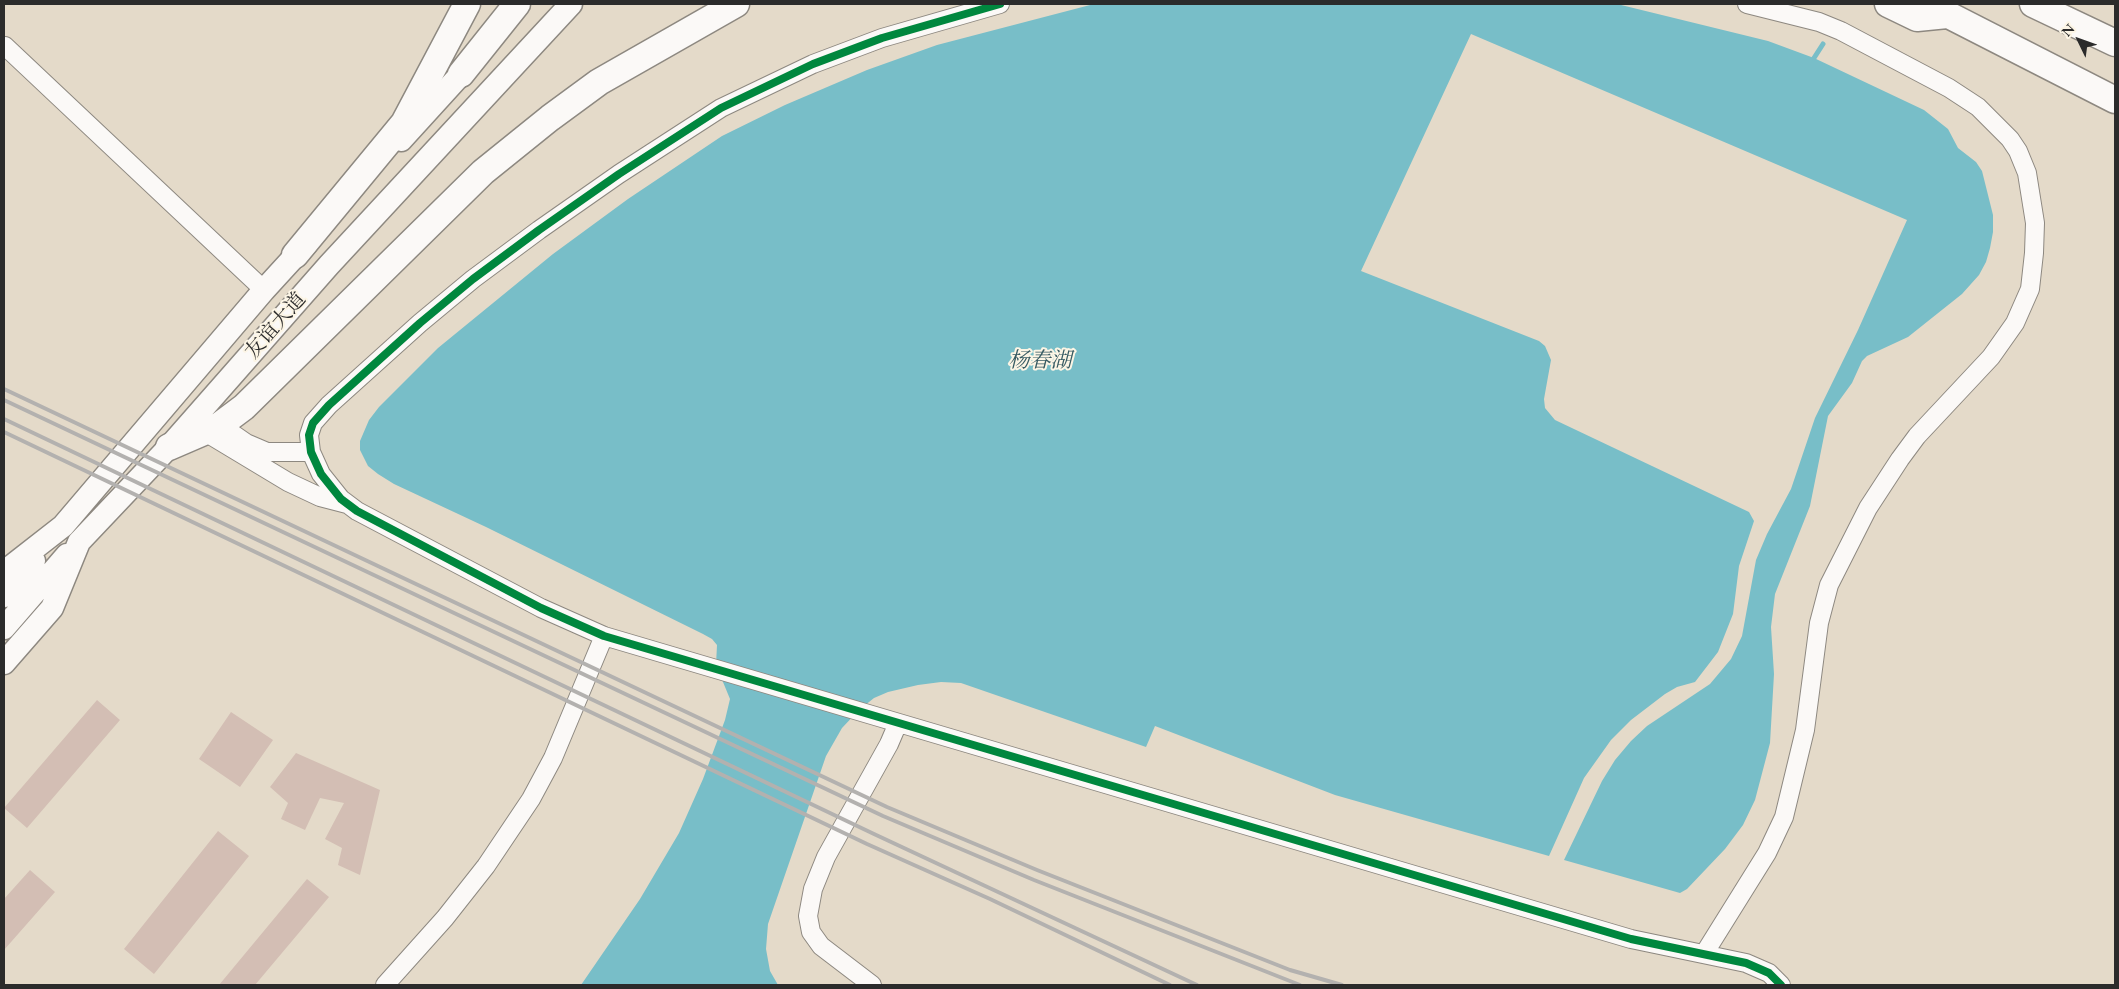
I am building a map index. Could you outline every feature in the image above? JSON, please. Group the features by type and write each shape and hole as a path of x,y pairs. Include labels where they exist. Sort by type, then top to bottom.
{"highway":[{"path":"295,255 404,123 467,4"},
{"path":"461,74 517,4"},
{"path":"169,447 212,429 244,407 483,172 550,118 599,82 736,4"},
{"path":"1888,4 1917,18 1937,9 2115,100"},
{"path":"2033,4 2115,43"},
{"path":"2057,4 2065,8 2081,26"}],"main road":[{"name":"友谊大道","path":"4,572 63,526 264,290 525,4"},
{"name":"友谊大道","path":"4,663 52,608 79,542 169,447 329,265 571,4"},
{"path":"4,596 63,526"},
{"path":"4,628 79,542"}],"street":[{"path":"348,505 321,474 311,452 309,435 313,423 420,323 539,230 676,136 721,108 813,64 882,38 1000,4"},
{"path":"1704,954 1763,860 1784,817 1805,730 1820,623 1828,585 1868,508 1900,459 1917,436 1991,357 2015,323 2030,290 2034,253 2035,223 2027,173 2018,151 2010,139 1978,107 1949,88 1841,31 1819,22 1747,4"},
{"path":"4,48 5,46 264,290"},
{"path":"212,429 267,452 311,452"},
{"path":"212,429 288,482 320,497 348,505 541,608 604,636 1631,939 1704,954 1762,969 1781,985"},
{"path":"385,985 445,918 486,866 531,799 553,758 604,636"},
{"path":"872,985 821,946 811,932 808,916 813,889 826,857 889,744 894,722"}],"water":[{"name":"杨春湖","path":"1094,4 1617,4 1768,41 1814,58 1924,110 1948,129 1958,148 1976,162 1982,171 1993,215 1993,232 1990,248 1986,262 1979,275 1962,294 1908,337 1867,356 1862,361 1852,383 1828,416 1810,506 1775,594 1771,627 1774,674 1770,743 1755,800 1743,825 1725,849 1687,889 1680,893 1564,860 1602,781 1615,760 1647,726 1710,684 1731,659 1742,636 1756,560 1767,534 1791,489 1815,418 1858,330 1907,220 1471,34 1361,271 1539,341 1545,346 1551,360 1544,399 1545,408 1555,420 1749,512 1754,521 1739,566 1733,614 1718,652 1695,682 1677,687 1665,694 1631,720 1611,740 1584,778 1549,856 1335,795 1155,726 1146,747 961,683 941,682 918,685 888,692 874,698 859,710 842,728 826,756 768,924 766,949 770,971 778,985 581,985 640,899 679,833 703,779 725,720 730,699 716,665 717,645 712,639 703,634 394,484 378,474 368,466 360,450 360,441 369,420 379,407 438,348 553,254 628,199 722,136 785,105 867,70 937,45"}],"building":[{"path":"97,700 120,720 27,828 4,808"},
{"path":"231,712 273,740 240,787 199,759"},
{"path":"296,753 380,790 360,875 338,865 342,848 325,839 344,803 320,798 305,830 281,819 288,803 270,787"},
{"path":"218,831 249,856 154,974 124,949"},
{"path":"30,870 55,892 4,950 4,899"},
{"path":"307,879 329,897 255,985 219,985"}],"waterway":[{"path":"1814,58 1823,44"}],"railway":[{"path":"4,389 887,807 1037,870 1290,970 1342,985"},
{"path":"4,400 883,816 1034,880 1300,985"},
{"path":"4,419 874,834 1197,985"},
{"path":"4,432 867,844 990,899 1170,985"}],"cycle path":[{"path":"1000,4 882,38 813,64 721,108 619,174 473,279 420,323 329,405 313,423 309,435 311,452 321,474 341,499 357,511 541,608 604,636 1631,939 1746,963 1769,973 1781,985"}]}
